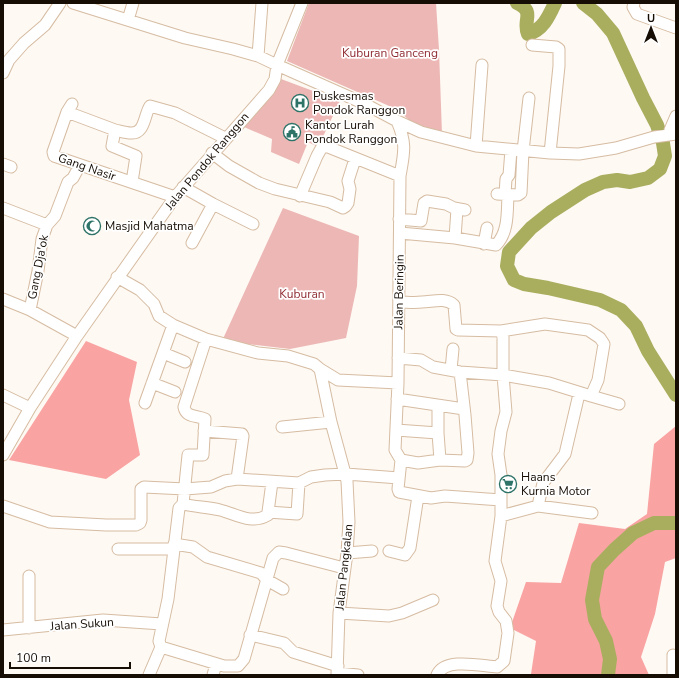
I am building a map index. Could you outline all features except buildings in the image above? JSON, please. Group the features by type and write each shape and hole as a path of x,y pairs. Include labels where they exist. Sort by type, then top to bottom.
{"street":[{"path":"3,73 6,58 45,25 60,3"},
{"path":"75,3 185,38 233,48 258,56 365,104 420,132 476,146 523,151 579,154 616,148 654,136 671,134 670,130 676,116"},
{"path":"128,20 133,3"},
{"path":"258,56 262,3"},
{"name":"Jalan Pondok Ranggon","path":"3,456 30,408 77,336 117,277 175,197 225,138 269,90 275,79 277,65 302,3"},
{"path":"634,3 633,7 637,14 676,28"},
{"path":"532,45 556,47 559,49 559,66 550,153"},
{"path":"476,146 482,65"},
{"path":"503,194 520,195 521,193 523,151 529,98"},
{"path":"132,182 136,156 112,146 115,130 132,134 138,131 143,127 148,108 152,106 175,113 225,138"},
{"name":"Gang Nasir","path":"115,130 69,108 53,154 54,156 175,197"},
{"name":"Jalan Beringin","path":"397,121 404,140 400,176 398,383 395,450 401,460"},
{"path":"300,196 322,147 328,147 400,176"},
{"path":"400,233 455,238 496,245 504,233 503,194 506,179 509,175 511,150"},
{"path":"212,153 229,166 259,183 300,196 330,202 340,207 345,207 348,203 350,189 348,181 355,159"},
{"name":"Gang Dja'ok","path":"30,310 38,271 42,239 47,225 55,216 68,182 73,178 80,165"},
{"path":"183,187 253,224"},
{"path":"400,219 420,221 424,202 427,201 446,204 461,209 455,238"},
{"path":"192,243 213,204"},
{"path":"8,211 47,225"},
{"path":"484,244 487,228"},
{"path":"117,277 140,290 154,304 159,316 173,326 206,339 258,353 288,356 314,364 338,380 398,383"},
{"path":"3,299 30,310 77,336"},
{"path":"399,302 448,301 454,305 456,329 458,330 501,331 545,324 588,330 600,338 604,344 598,380 591,396"},
{"path":"145,403 173,326"},
{"path":"436,675 438,671 453,663 497,667 504,661 508,633 506,621 498,612 497,606 501,581 495,561 501,500 501,475 498,454 501,431 506,412 503,375 503,337 501,331"},
{"path":"149,675 161,647 159,641 168,599 179,508 183,504 188,455 203,455 205,419 188,414 184,411 184,407 206,339"},
{"path":"453,349 455,371 465,412 468,453 467,460 440,460 418,463 401,460 398,489 399,492 431,498 445,496 501,500"},
{"path":"163,353 185,362"},
{"path":"398,358 421,360 433,367 455,371 503,375 549,383 579,394 619,404"},
{"name":"Jalan Pangkalan","path":"320,369 330,422 346,474 349,522 348,553 344,568 339,613 338,671"},
{"path":"152,383 175,392"},
{"path":"538,506 543,483 565,454 579,394"},
{"path":"3,395 30,408"},
{"path":"397,400 438,406 465,412"},
{"path":"438,406 440,460"},
{"path":"282,427 330,422"},
{"path":"396,430 438,434"},
{"path":"204,431 242,434 243,436 237,479"},
{"path":"3,506 50,522 136,525 140,523 141,520 141,488 144,487 211,487 225,481 237,479 299,483 312,477 346,474 399,478"},
{"path":"183,504 221,510 241,518 252,519 263,517 268,515 272,482"},
{"path":"268,512 297,514 299,483"},
{"path":"389,551 405,555 410,548 418,496"},
{"path":"500,516 538,506 592,513"},
{"path":"118,549 193,547 207,557 261,574 267,580 283,589"},
{"path":"348,553 372,551"},
{"path":"161,647 224,666 238,666 244,659 273,558 279,552 344,568"},
{"path":"29,576 29,628"},
{"path":"339,613 389,616 402,614 433,600"},
{"name":"Jalan Sukun","path":"3,630 103,620 162,624"},
{"path":"250,635 284,643 293,652 338,671 358,675"},
{"path":"672,655 672,675"},
{"path":"213,675 216,664"}],"green space":[{"name":"Kuburan Ganceng","path":"309,3 436,3 442,134 414,124 396,109 287,61"},
{"path":"281,79 340,101 318,147 308,142 299,164 271,152 272,139 244,127"},
{"name":"Kuburan","path":"283,208 359,236 357,286 346,338 290,349 222,341"}],"shaded area":[{"path":"86,341 137,362 129,400 140,455 106,479 9,460"},
{"path":"676,426 676,558 665,562 655,614 641,657 649,675 531,674 536,641 510,628 526,582 561,583 579,523 625,529 647,514 654,444"}],"waterway":[{"path":"517,3 523,6 526,10 526,25 528,34 542,26 555,3"},
{"path":"583,3 597,14 613,33 657,125 663,143 665,156 660,169 648,178 630,182 617,180 603,182 585,190 551,212 531,228 509,252 507,266 514,280 524,284 600,300 621,310 636,326 648,351 676,395"},
{"path":"608,675 610,659 606,641 595,619 592,600 598,567 633,533 654,523 676,523"}],"place":[{"name":"Puskesmas Pondok Ranggon","path":"300,103"},
{"name":"Kantor Lurah Pondok Ranggon","path":"292,132"},
{"name":"Masjid Mahatma","path":"92,226"},
{"name":"Haans Kurnia Motor","path":"508,484"}]}
